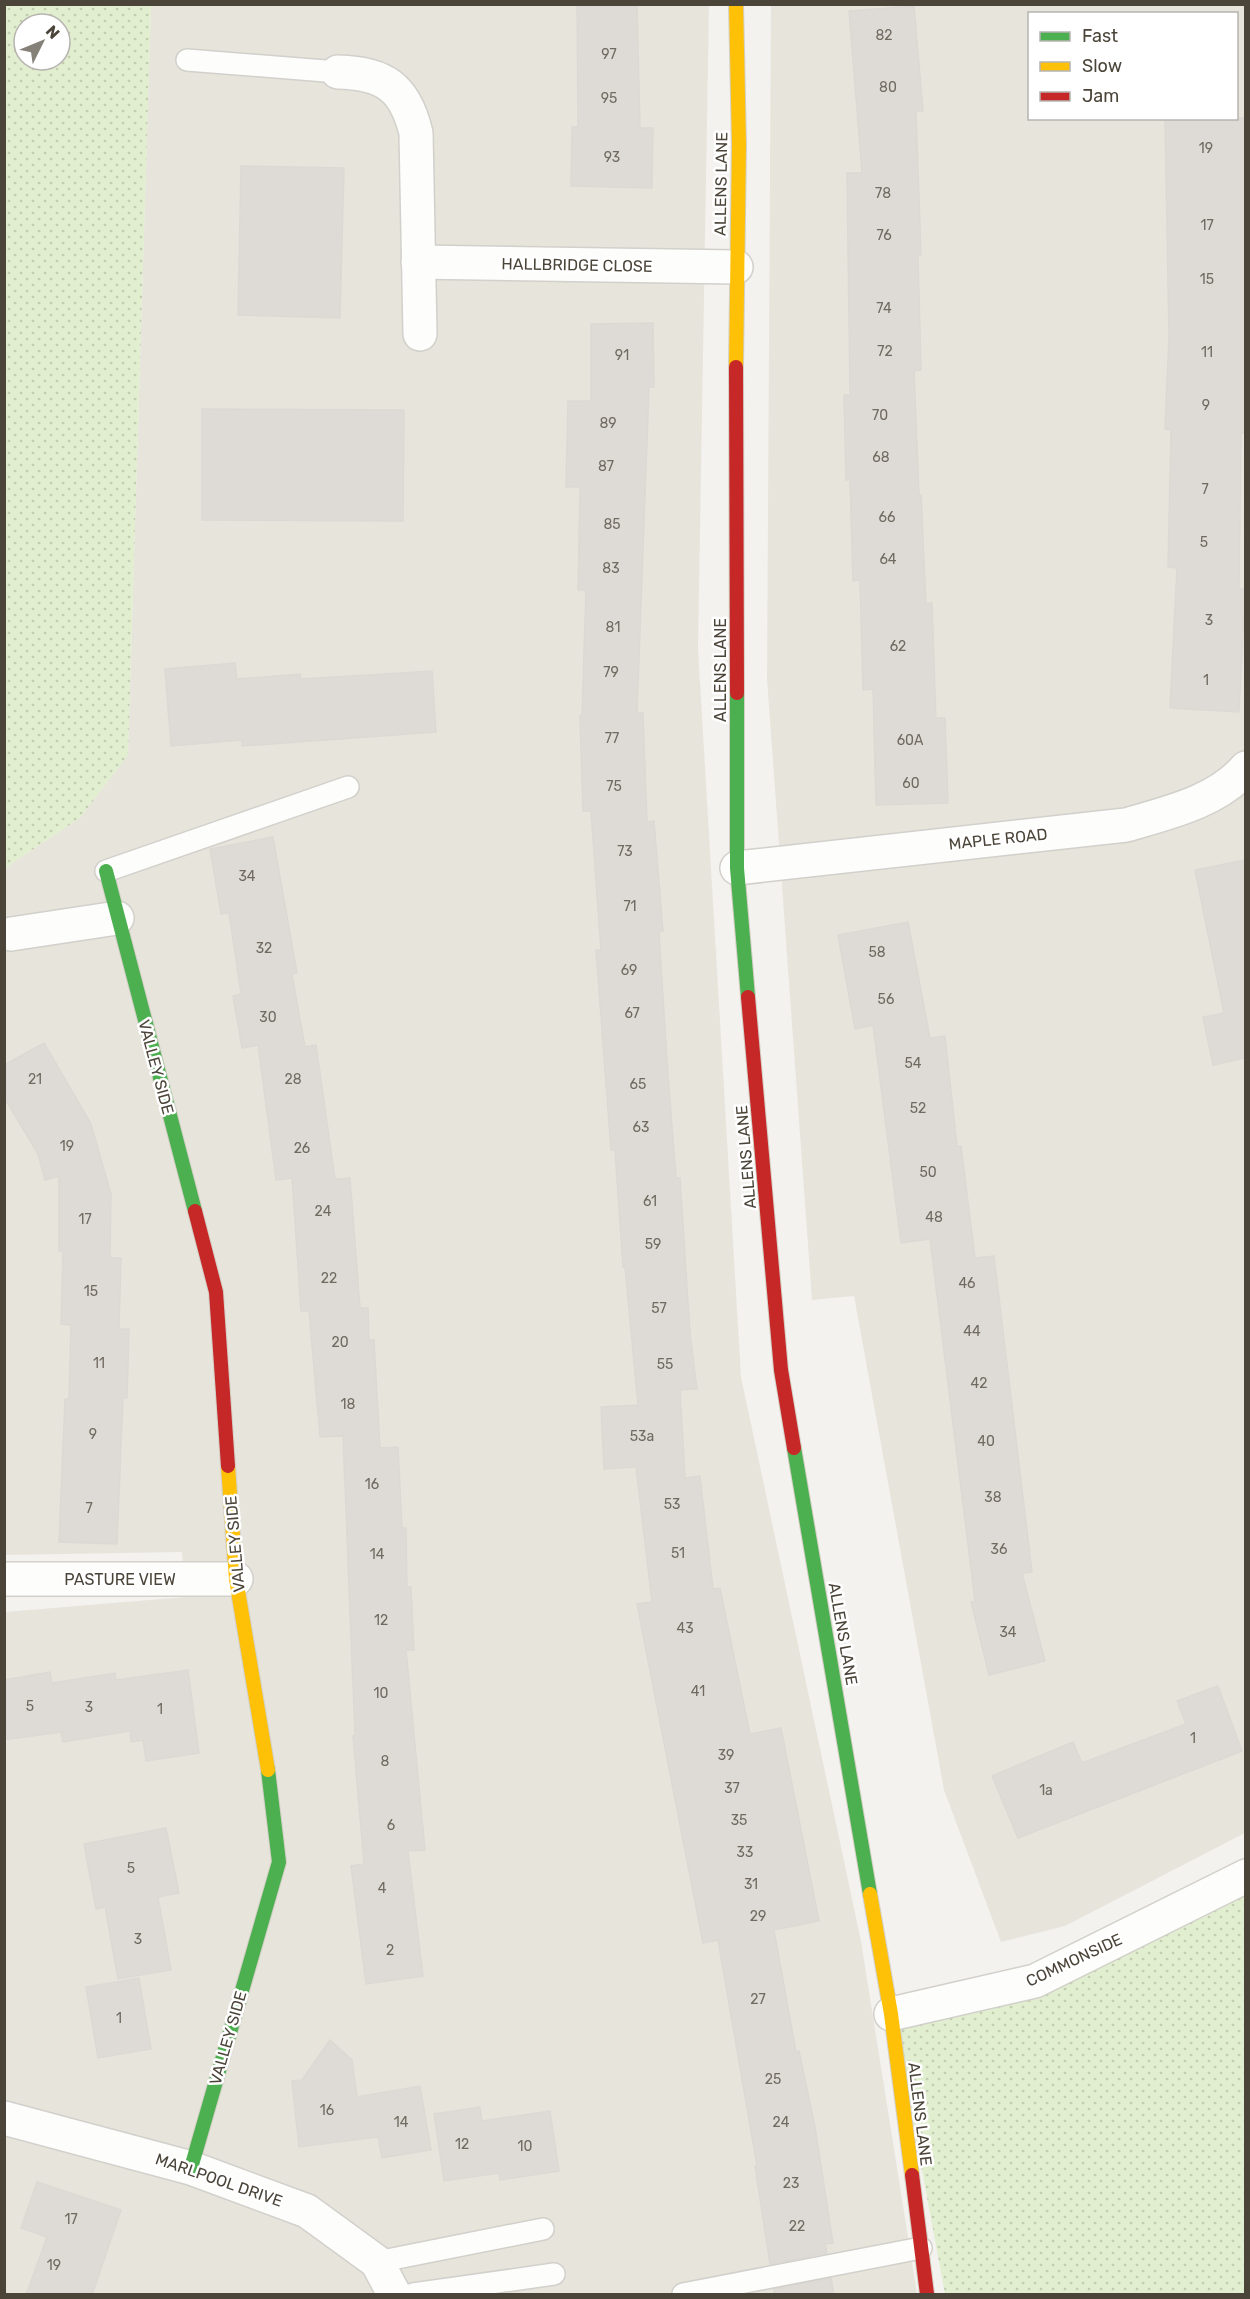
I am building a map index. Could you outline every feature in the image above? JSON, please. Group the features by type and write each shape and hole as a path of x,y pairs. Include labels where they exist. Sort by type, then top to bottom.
{"street":[{"name":"ALLENS LANE","path":"736,4 739,144 736,267 737,868 781,1370 891,2014 927,2295"},
{"path":"338,72 360,72 378,77 398,91 410,109 416,133 420,334"},
{"name":"HALLBRIDGE CLOSE","path":"418,262 736,267"},
{"name":"MAPLE ROAD","path":"737,868 1126,825 1179,810 1233,783 1245,768"},
{"name":"VALLEY SIDE","path":"106,871 216,1292 236,1579 273,1801 279,1862 191,2168"},
{"path":"11,934 117,918"},
{"name":"PASTURE VIEW","path":"4,1579 236,1579"},
{"name":"COMMONSIDE","path":"891,2014 1035,1981 1245,1876"},
{"name":"MARLPOOL DRIVE","path":"6,2126 191,2168 307,2211 376,2262 394,2295"}],"lane":[{"path":"187,60 338,72"},
{"path":"106,871 348,787"},
{"path":"376,2262 543,2229"},
{"path":"683,2295 921,2248"},
{"path":"412,2295 554,2274"}],"shaded area":[{"path":"151,5 709,5 698,648 741,1377 861,1941 917,2294 5,2294 5,1612 185,1597 182,1552 4,1555 5,868 80,818 128,754"},
{"path":"771,5 1245,5 1245,1833 1065,1926 1001,1942 944,1790 854,1296 812,1300 767,679"}],"green space":[{"path":"5,4 151,5 128,755 80,818 5,868"},
{"path":"1245,1878 1245,2294 945,2294 893,2015 1017,1999"}],"building":[{"path":"577,4 637,4 640,128 653,128 652,188 571,186 572,127 578,127"},
{"path":"914,6 923,111 916,111 921,255 918,255 921,370 914,371 919,495 921,495 926,604 932,603 936,718 945,718 948,803 876,805 873,689 863,690 860,580 853,581 850,479 846,480 844,395 850,395 847,173 862,173 849,11"},
{"path":"1238,118 1245,118 1245,433 1241,433 1239,589 1245,589 1245,593 1239,712 1170,708 1177,568 1168,567 1171,430 1165,429 1169,336 1165,120 1238,120"},
{"path":"241,166 344,168 340,318 238,315"},
{"path":"653,323 654,387 649,387 637,713 643,713 647,822 654,821 663,931 659,932 667,1061 676,1178 680,1178 690,1333 697,1389 680,1390 685,1478 700,1476 713,1589 720,1588 750,1734 781,1728 819,1921 774,1930 796,2052 799,2051 815,2127 833,2243 825,2244 827,2253 770,2264 755,2166 757,2166 718,1940 703,1943 637,1604 652,1602 636,1467 604,1469 601,1407 638,1405 625,1267 623,1267 615,1150 611,1150 596,950 601,950 591,811 583,811 580,716 582,716 586,590 578,590 580,487 566,487 568,401 591,401 591,324"},
{"path":"202,409 404,410 403,521 202,520"},
{"path":"235,663 237,679 300,674 301,679 432,671 436,732 242,746 242,740 171,746 165,669"},
{"path":"273,837 297,973 292,974 305,1047 316,1045 335,1179 350,1178 360,1308 368,1308 369,1340 374,1340 380,1448 398,1447 402,1528 406,1528 407,1587 411,1587 414,1650 406,1650 425,1850 408,1851 423,1976 366,1984 351,1866 364,1864 353,1736 355,1736 343,1436 320,1437 309,1311 301,1311 292,1178 276,1180 258,1045 242,1048 233,996 241,994 229,913 221,914 210,849"},
{"path":"1245,860 1245,1058 1213,1065 1203,1017 1224,1013 1195,870"},
{"path":"908,922 930,1038 945,1036 957,1146 961,1146 975,1258 994,1256 1032,1572 1022,1573 1045,1661 989,1675 971,1602 975,1601 930,1239 901,1243 873,1025 855,1029 838,935"},
{"path":"44,1043 91,1124 111,1194 110,1258 121,1258 119,1329 129,1329 127,1398 123,1398 117,1544 59,1542 65,1399 69,1399 71,1325 61,1324 63,1252 59,1251 59,1176 45,1180 38,1154 4,1097 4,1065"},
{"path":"188,1670 199,1753 146,1761 143,1740 131,1742 130,1731 63,1742 61,1732 4,1740 4,1680 50,1672 52,1683 115,1673 116,1680"},
{"path":"1218,1686 1242,1751 1018,1838 992,1776 1073,1742 1082,1763 1186,1724 1177,1701"},
{"path":"166,1828 179,1893 158,1897 171,1970 118,1979 105,1907 96,1909 84,1844"},
{"path":"139,1978 151,2049 98,2058 86,1987"},
{"path":"330,2040 352,2060 357,2097 420,2086 431,2150 382,2158 378,2137 299,2147 292,2081 302,2080"},
{"path":"480,2107 482,2121 550,2111 559,2171 500,2180 499,2173 444,2181 434,2114"},
{"path":"37,2182 121,2210 92,2295 26,2295 47,2237 21,2228"},
{"path":"831,2278 834,2295 774,2295 774,2289"}],"traffic: fast":[{"path":"737,693 737,868 748,997"},
{"path":"106,871 195,1211"},
{"path":"794,1448 870,1894"},
{"path":"191,2168 279,1862 268,1770"}],"traffic: slow":[{"path":"736,4 739,144 736,367"},
{"path":"228,1466 236,1579 268,1770"},
{"path":"870,1894 891,2014 912,2175"}],"traffic: jam":[{"path":"736,367 737,693"},
{"path":"748,997 781,1370 794,1448"},
{"path":"195,1211 216,1292 228,1466"},
{"path":"912,2175 927,2294"}]}
